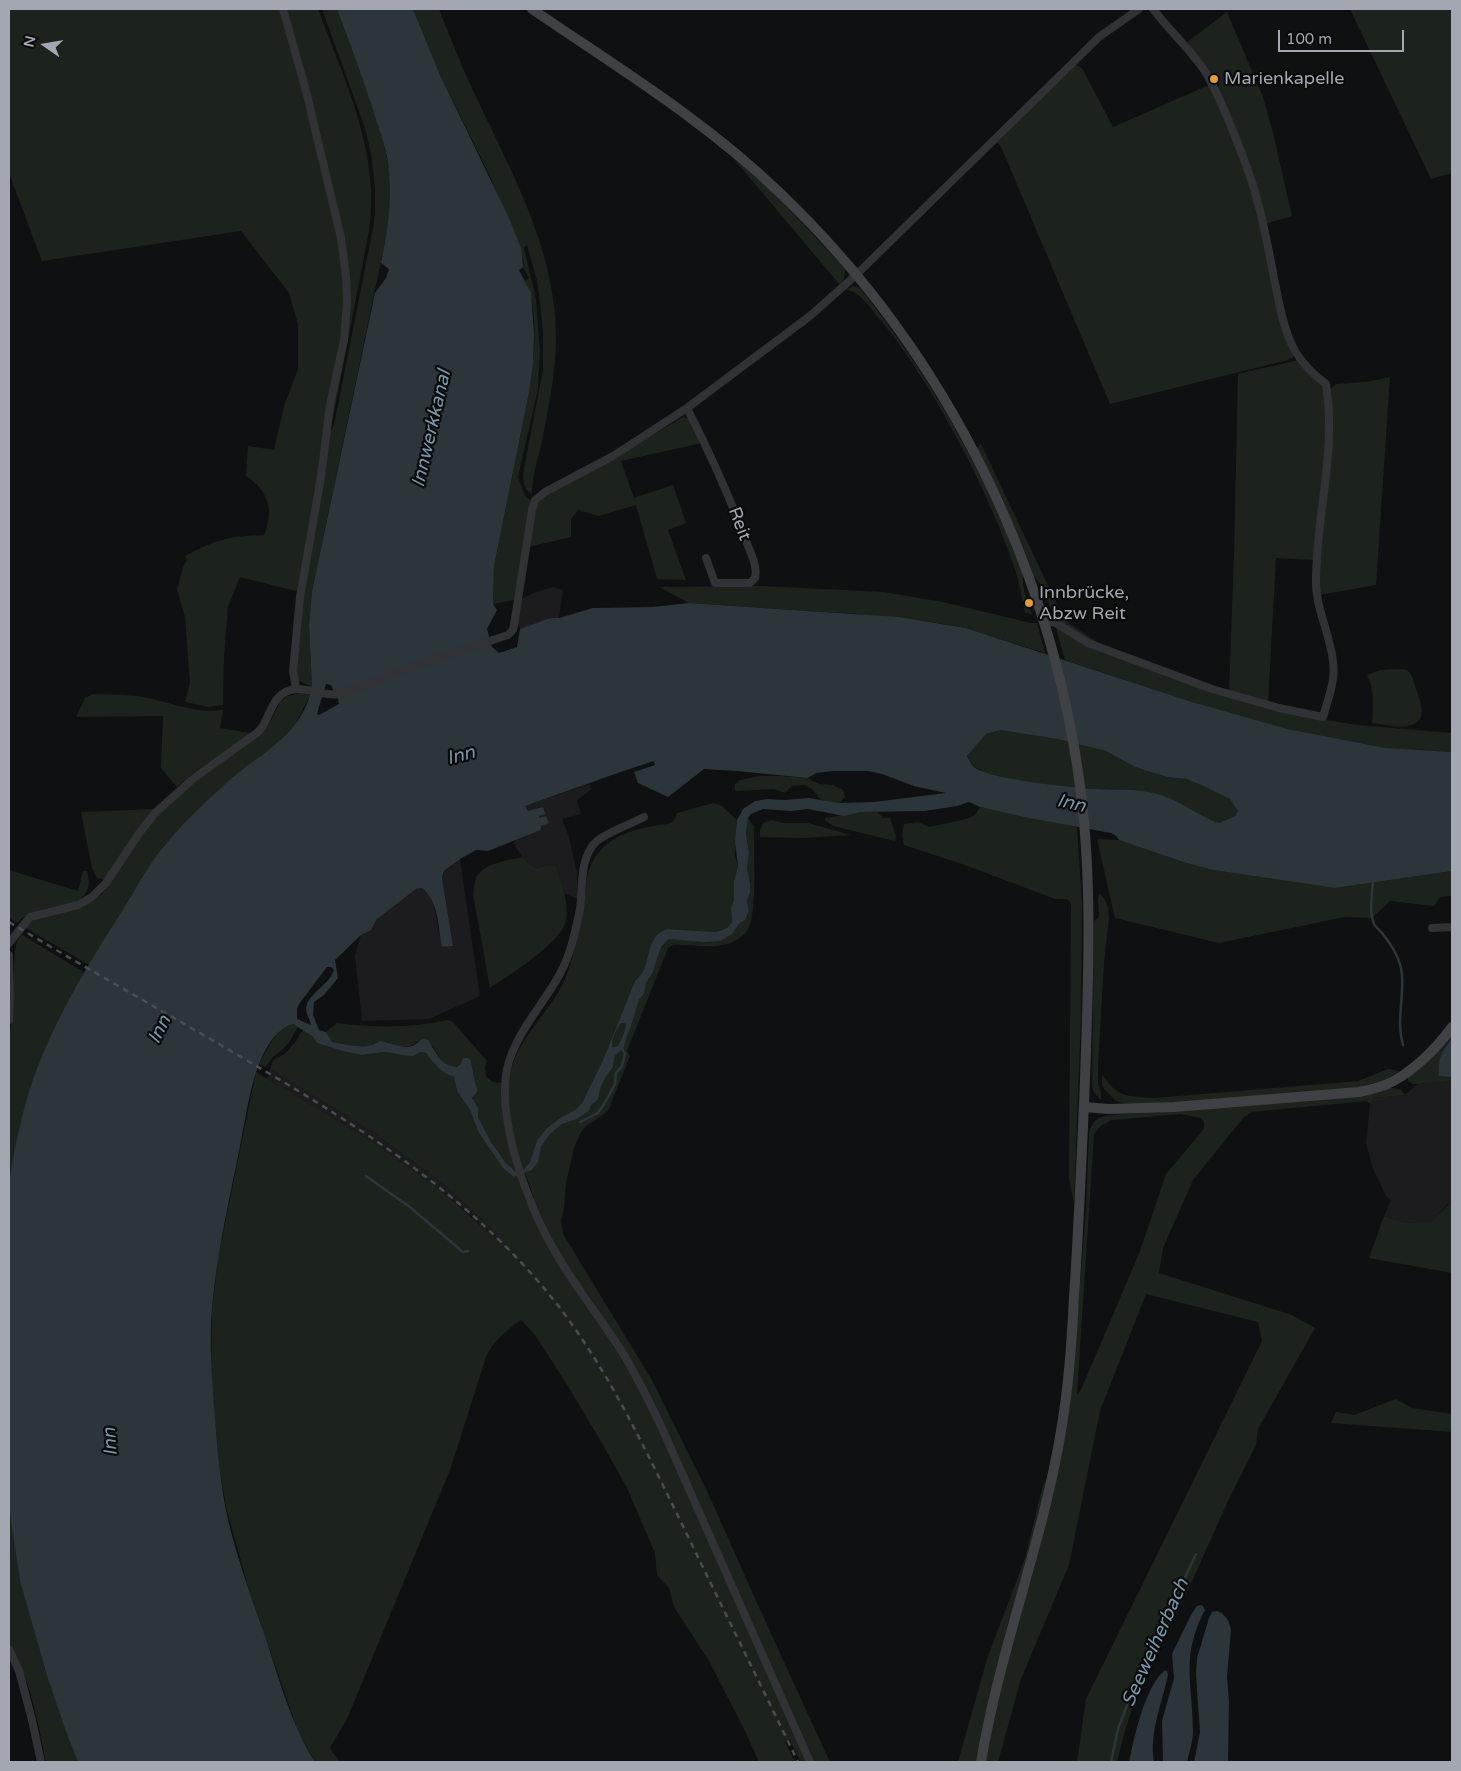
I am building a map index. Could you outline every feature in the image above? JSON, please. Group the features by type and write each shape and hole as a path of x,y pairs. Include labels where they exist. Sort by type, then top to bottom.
{"street":[{"path":"283,9 306,92 341,238 347,294 344,340 330,405 321,476 300,597 292,671 296,688"},
{"path":"532,9 685,112 780,193 836,251 915,354 963,432 1005,515 1046,623 1059,677 1078,774 1085,839 1089,960 1080,1204 1073,1319 1062,1425 1041,1524 990,1712 982,1762"},
{"path":"9,943 30,917 78,905 92,897 106,883 155,813 194,778 258,732 276,701 285,692 296,688 332,695 340,694 431,660 508,635 513,630 525,543 535,500 545,492 613,456 687,408 810,316 856,275 1099,37 1139,9"},
{"path":"1046,623 1054,622 1088,643 1212,688 1279,708 1323,717 1330,694 1334,663 1318,602 1316,584 1330,424 1326,384 1308,368 1290,341 1278,298 1256,195 1234,134 1215,91 1205,72 1153,9"},
{"name":"Reit","path":"687,408 712,457 731,501 755,565 756,578 750,583 715,582 706,558"},
{"path":"644,817 602,837 588,854 581,890 580,908 567,960 556,982 532,1016 510,1061 506,1082 506,1108 509,1130 530,1199 556,1254 622,1353 657,1418 810,1762"},
{"path":"1432,928 1452,927"},
{"path":"9,954 9,1020"},
{"path":"1084,1107 1109,1109 1174,1108 1344,1094 1376,1088 1386,1085 1406,1072 1432,1051 1452,1027"},
{"path":"9,1649 18,1671 42,1762"}],"shaded area":[{"path":"9,9 282,9 342,250 344,325 300,592 240,577 228,607 223,705 209,707 185,702 190,683 185,617 177,590 183,567 187,560 185,556 223,540 242,536 264,535 269,517 269,509 260,488 246,476 248,446 274,450 284,406 298,369 298,324 289,293 241,231 42,261 9,173"},
{"path":"286,9 318,9 358,117 370,174 369,231 332,423 328,430 344,345 348,283"},
{"path":"322,9 337,9 360,67 385,149 390,177 390,194 386,237 312,591 309,625 312,687 298,680 296,674 295,663 301,626 300,617 327,437 334,425 375,214 375,189 371,154 365,128"},
{"path":"413,9 439,9 467,77 530,214 549,275 554,306 556,352 553,378 532,494 524,486 523,474 543,369 543,333 537,281 527,245 524,248 536,299 540,351 538,389 518,477 525,496 532,501 514,600 493,604 494,566 533,366 533,307 525,281 529,278 523,267 524,263 491,178 440,75"},
{"path":"1350,9 1452,9 1452,173 1431,179"},
{"path":"1227,12 1263,97 1292,216 1265,224 1218,93 1219,83 1216,75 1210,75 1186,43"},
{"path":"1076,65 1082,68 1113,127 1209,85 1224,117 1249,183 1268,251 1294,354 1293,357 1288,360 1110,404 1002,149 997,142"},
{"path":"733,158 778,197 845,269 844,279 840,285"},
{"path":"853,286 860,288 909,354 972,459 1007,533 1022,571 1025,596 1032,614 1025,613 1016,572 1008,549 979,481 956,437 932,394 892,335 864,300 856,293 846,290"},
{"path":"1299,360 1323,387 1328,425 1315,560 1276,558 1268,703 1229,691 1238,374"},
{"path":"1390,377 1376,585 1319,595 1322,519 1333,423 1331,389 1336,384 1366,382"},
{"path":"683,417 689,419 702,443 621,461 634,498 673,485 686,523 668,530 686,580 657,579 636,505 599,516 578,510 571,519 571,537 528,547 537,505 542,497 618,456"},
{"path":"981,444 1062,615 1070,624 1100,644 1085,640 1060,624 1053,615 1041,585 1034,576 1003,500 977,448"},
{"path":"761,586 884,592 943,602 1037,623 1045,653 966,628 931,622 857,614 689,603 659,587"},
{"path":"553,587 563,590 559,618 550,618 520,629 517,621 521,599"},
{"path":"1056,629 1091,647 1314,718 1357,725 1452,733 1452,752 1392,749 1343,742 1222,712 1065,660"},
{"path":"1380,670 1407,670 1410,673 1421,704 1422,715 1417,723 1402,727 1372,723 1372,693 1367,675"},
{"path":"300,693 310,695 295,725 278,744 234,777 201,806 164,846 89,965 24,927 35,919 82,907 102,894 147,827 165,808 190,785 257,737 271,721 280,702 288,696"},
{"path":"93,694 137,696 193,709 223,710 220,728 251,733 192,774 177,787 161,768 163,716 76,717 85,698"},
{"path":"1000,730 1057,739 1106,751 1135,767 1167,777 1186,779 1201,785 1230,799 1239,811 1235,816 1219,823 1176,801 1153,793 1137,790 1051,785 994,775 972,764 967,755 986,734"},
{"path":"760,776 807,778 819,784 833,785 843,790 845,797 839,803 828,802 820,799 812,789 805,785 792,786 785,793 774,789 735,791 735,784 740,780"},
{"path":"590,784 592,789 577,800 581,814 562,819 569,837 577,873 577,899 564,893 555,864 535,868 522,857 513,842 541,830 539,816 533,811 528,811 524,806"},
{"path":"713,803 722,806 737,820 735,855 738,866 734,881 734,900 731,908 732,922 727,928 716,932 667,929 657,935 650,948 644,969 635,981 603,1060 582,1103 575,1110 547,1128 537,1140 530,1162 523,1170 510,1116 508,1095 512,1068 517,1053 552,1002 567,974 579,931 587,877 591,864 600,851 617,837 639,829 668,824 674,820 677,813"},
{"path":"980,807 1077,827 1082,903 1081,1017 1074,1203 1069,1179 1071,903 1067,899 1055,899 962,864 904,845 902,835 904,824 918,822 929,827 966,819 975,815"},
{"path":"154,809 108,875 104,879 97,878 92,868 81,812"},
{"path":"861,812 878,812 883,818 890,818 896,836 895,841 833,826 825,820 825,818"},
{"path":"748,818 754,826 754,880 753,909 748,929 739,938 727,944 714,946 673,945 668,948 627,1051 630,1056 608,1111 584,1128 574,1148 566,1183 561,1220 563,1234 652,1380 708,1493 830,1762 813,1762 654,1404 635,1366 584,1289 582,1300 619,1355 652,1413 806,1762 801,1762 789,1739 785,1742 795,1762 759,1762 709,1661 674,1607 669,1588 657,1575 655,1553 627,1488 566,1383 535,1335 521,1320 502,1335 487,1354 450,1470 347,1719 330,1748 340,1762 315,1762 298,1731 249,1590 226,1507 219,1464 211,1376 212,1310 218,1258 256,1072 368,1139 437,1187 498,1241 502,1237 440,1181 371,1131 270,1069 273,1060 285,1054 297,1040 300,1033 305,1030 317,1043 362,1055 383,1052 400,1055 426,1053 438,1068 454,1077 457,1091 470,1110 478,1131 514,1177 517,1176 526,1203 534,1198 525,1173 532,1170 538,1162 541,1147 550,1134 562,1124 577,1119 589,1111 591,1105 598,1100 605,1078 613,1067 615,1056 624,1047 625,1038 639,1000 644,994 646,983 653,972 660,950 669,939 685,940 732,934 739,924 745,920 749,911 747,900 750,893 747,868 749,853 746,834"},
{"path":"772,820 783,823 808,823 851,835 802,838 760,837 763,823"},
{"path":"1097,839 1119,840 1213,870 1335,888 1452,871 1452,896 1440,897 1434,906 1390,901 1372,918 1346,917 1219,943 1115,918"},
{"path":"522,857 535,868 555,864 565,898 566,920 563,929 534,958 490,988 473,894 475,882 479,873 484,869 503,861"},
{"path":"460,859 480,996 429,1019 362,1021 355,956 361,935 373,927 377,919 416,889 422,888 429,893 433,901 442,947 453,946 442,878 445,871"},
{"path":"9,870 78,891 83,871 87,871 88,887 85,894 79,900 38,911 17,923 9,918"},
{"path":"1099,893 1104,898 1108,907 1109,918 1104,963 1098,1065 1098,1084 1101,1100 1093,1091 1092,1084 1094,921 1099,917"},
{"path":"21,934 85,973 58,1024 36,1075 20,1128 9,1184 9,1046 15,951"},
{"path":"448,1020 453,1022 487,1061 485,1067 486,1077 493,1082 502,1083 503,1119 516,1172 506,1163 491,1142 478,1117 478,1108 472,1098 478,1091 471,1061 452,1067 442,1061 433,1046 418,1041 413,1045 404,1047 379,1041 369,1046 356,1046 332,1042 326,1032 337,1023 392,1026 420,1025"},
{"path":"621,1023 627,1024 618,1046 613,1047 613,1038"},
{"path":"293,1024 298,1027 288,1044 273,1057 266,1067 259,1064 277,1035"},
{"path":"1452,1032 1452,1081 1413,1084 1408,1081 1408,1077"},
{"path":"270,1069 371,1131 440,1181 503,1237 498,1241 437,1187 368,1139 267,1080"},
{"path":"1388,1069 1400,1071 1384,1080 1352,1089 1183,1102 1123,1103 1116,1101 1102,1085 1102,1074 1107,1082 1118,1092 1130,1096 1154,1098 1358,1081"},
{"path":"1452,1081 1452,1204 1448,1204 1432,1221 1405,1223 1384,1216 1391,1200 1386,1196 1372,1166 1366,1143 1370,1104 1374,1098 1404,1095 1418,1084"},
{"path":"1388,1087 1401,1090 1405,1095 1374,1098 1370,1104 1366,1101 1252,1112 1244,1117 1193,1180 1163,1248 1159,1273 1292,1315 1315,1328 1258,1429 1256,1445 1136,1697 1117,1762 1077,1762 1086,1699 1262,1341 1258,1322 1146,1294 1100,1411 1069,1565 1021,1679 998,1762 985,1762 994,1712 1041,1543 1076,1334 1086,1211 1089,1133 1091,1128 1097,1120 1112,1115 1282,1103","holes":["1180,1114 1201,1118 1204,1122 1204,1129 1166,1174 1140,1251 1081,1390 1077,1394 1094,1135 1101,1126 1112,1120"]},
{"path":"1449,1204 1452,1204 1452,1273 1369,1258 1384,1216 1405,1223 1432,1221"},
{"path":"1396,1399 1412,1408 1452,1414 1452,1432 1331,1423 1336,1412 1354,1415"},
{"path":"1047,1478 1028,1558 1008,1624 976,1762 958,1762 987,1659 1025,1558 1043,1485"},
{"path":"9,1502 20,1581 48,1679 78,1762 46,1762 28,1685 9,1643"}],"water":[{"path":"337,9 413,9 440,75 508,216 521,248 523,267 519,270 531,293 534,333 533,364 529,393 494,566 493,604 497,610 487,629 492,647 499,653 517,647 520,629 550,618 559,618 593,608 653,607 689,603 898,617 966,628 1192,702 1287,729 1385,748 1452,752 1452,871 1335,888 1213,870 1119,840 1111,833 1029,818 980,807 969,802 957,806 925,811 861,812 844,816 808,809 791,811 763,809 751,814 748,818 746,834 749,853 747,868 750,893 747,900 749,911 745,920 739,924 732,934 720,941 706,942 669,939 663,945 653,972 646,983 644,994 639,1000 624,1047 615,1056 613,1067 605,1078 598,1100 591,1105 589,1111 577,1119 562,1124 550,1134 541,1147 538,1162 532,1170 514,1177 503,1168 478,1131 470,1110 457,1091 454,1077 438,1068 426,1053 420,1052 413,1056 383,1052 362,1055 317,1043 312,1036 293,1024 280,1031 270,1042 262,1056 251,1089 217,1265 211,1322 211,1362 220,1473 233,1539 286,1701 299,1732 315,1762 78,1762 48,1679 20,1581 11,1521 9,1502 9,1184 17,1138 29,1092 48,1044 83,974 143,876 165,845 197,810 232,778 269,750 291,730 307,704 312,687 309,625 312,591 375,293 386,278 389,269 381,263 389,207 390,184 387,157 365,87","holes":["326,684 331,685 339,704 319,715 317,714","1000,730 1057,739 1106,751 1135,767 1167,777 1186,779 1201,785 1230,799 1238,811 1235,816 1219,823 1176,801 1153,793 1137,790 1070,787 994,775 973,766 967,756 986,734","654,761 655,765 634,772 638,783 668,797 704,769 807,778 817,773 832,771 868,771 914,786 946,793 874,802 839,803 809,798 767,799 755,801 743,809 737,820 735,842 738,866 734,881 734,900 731,908 732,922 727,928 716,932 667,929 657,935 650,948 644,969 635,981 603,1060 582,1103 575,1110 547,1128 537,1140 530,1162 523,1170 516,1172 506,1163 491,1142 478,1117 478,1108 472,1098 478,1091 471,1061 468,1058 463,1058 461,1064 457,1067 446,1064 439,1058 428,1040 423,1039 409,1047 379,1041 369,1046 332,1042 326,1032 319,1030 313,1015 314,1002 324,995 338,978 335,960 361,935 371,930 377,919 416,889 422,888 432,900 437,915 442,947 453,946 442,878 444,871 476,850 488,851 541,830 541,826 549,823 546,816 539,818 539,816 545,814 543,807 528,811 525,806","327,967 331,967 334,970 331,976 313,995 307,1005 306,1010 311,1025 297,1019 297,1009","621,1023 625,1023 620,1042 618,1046 613,1047 613,1038"]},
{"path":"1452,1039 1452,1077 1439,1076 1441,1056"},
{"path":"1202,1605 1205,1610 1197,1627 1190,1657 1193,1732 1191,1747 1187,1762 1163,1762 1162,1721 1174,1678 1172,1654 1192,1613 1197,1606"},
{"path":"1212,1612 1222,1613 1228,1620 1231,1630 1227,1677 1229,1702 1228,1762 1194,1762 1200,1732 1196,1675 1197,1658 1209,1618"},
{"path":"1165,1670 1168,1675 1153,1740 1154,1762 1129,1762 1137,1727 1146,1700 1158,1678"}],"waterway":[{"name":"Seeweiherbach","path":"1373,881 1372,919 1392,947 1401,969 1400,1027 1403,1045"},
{"path":"580,1122 598,1113 606,1101 615,1084 616,1073 622,1066 625,1054 622,1048"},
{"path":"366,1176 411,1208 463,1252 468,1251"},
{"name":"Seeweiherbach","path":"1111,1762 1118,1729 1134,1687 1196,1554"}],"railway":[{"path":"9,922 279,1079 363,1132 442,1190 480,1222 515,1256 568,1319 587,1346 620,1402 798,1762"}],"place":[{"name":"Marienkapelle","path":"1214,79"},
{"name":"Innbrücke, Abzw Reit","path":"1029,603"}],"water label":[{"name":"Innwerkkanal","path":"432,429"},
{"name":"Inn","path":"461,756"},
{"name":"Inn","path":"1071,804"},
{"name":"Inn","path":"160,1030"},
{"name":"Inn","path":"111,1442"}]}
